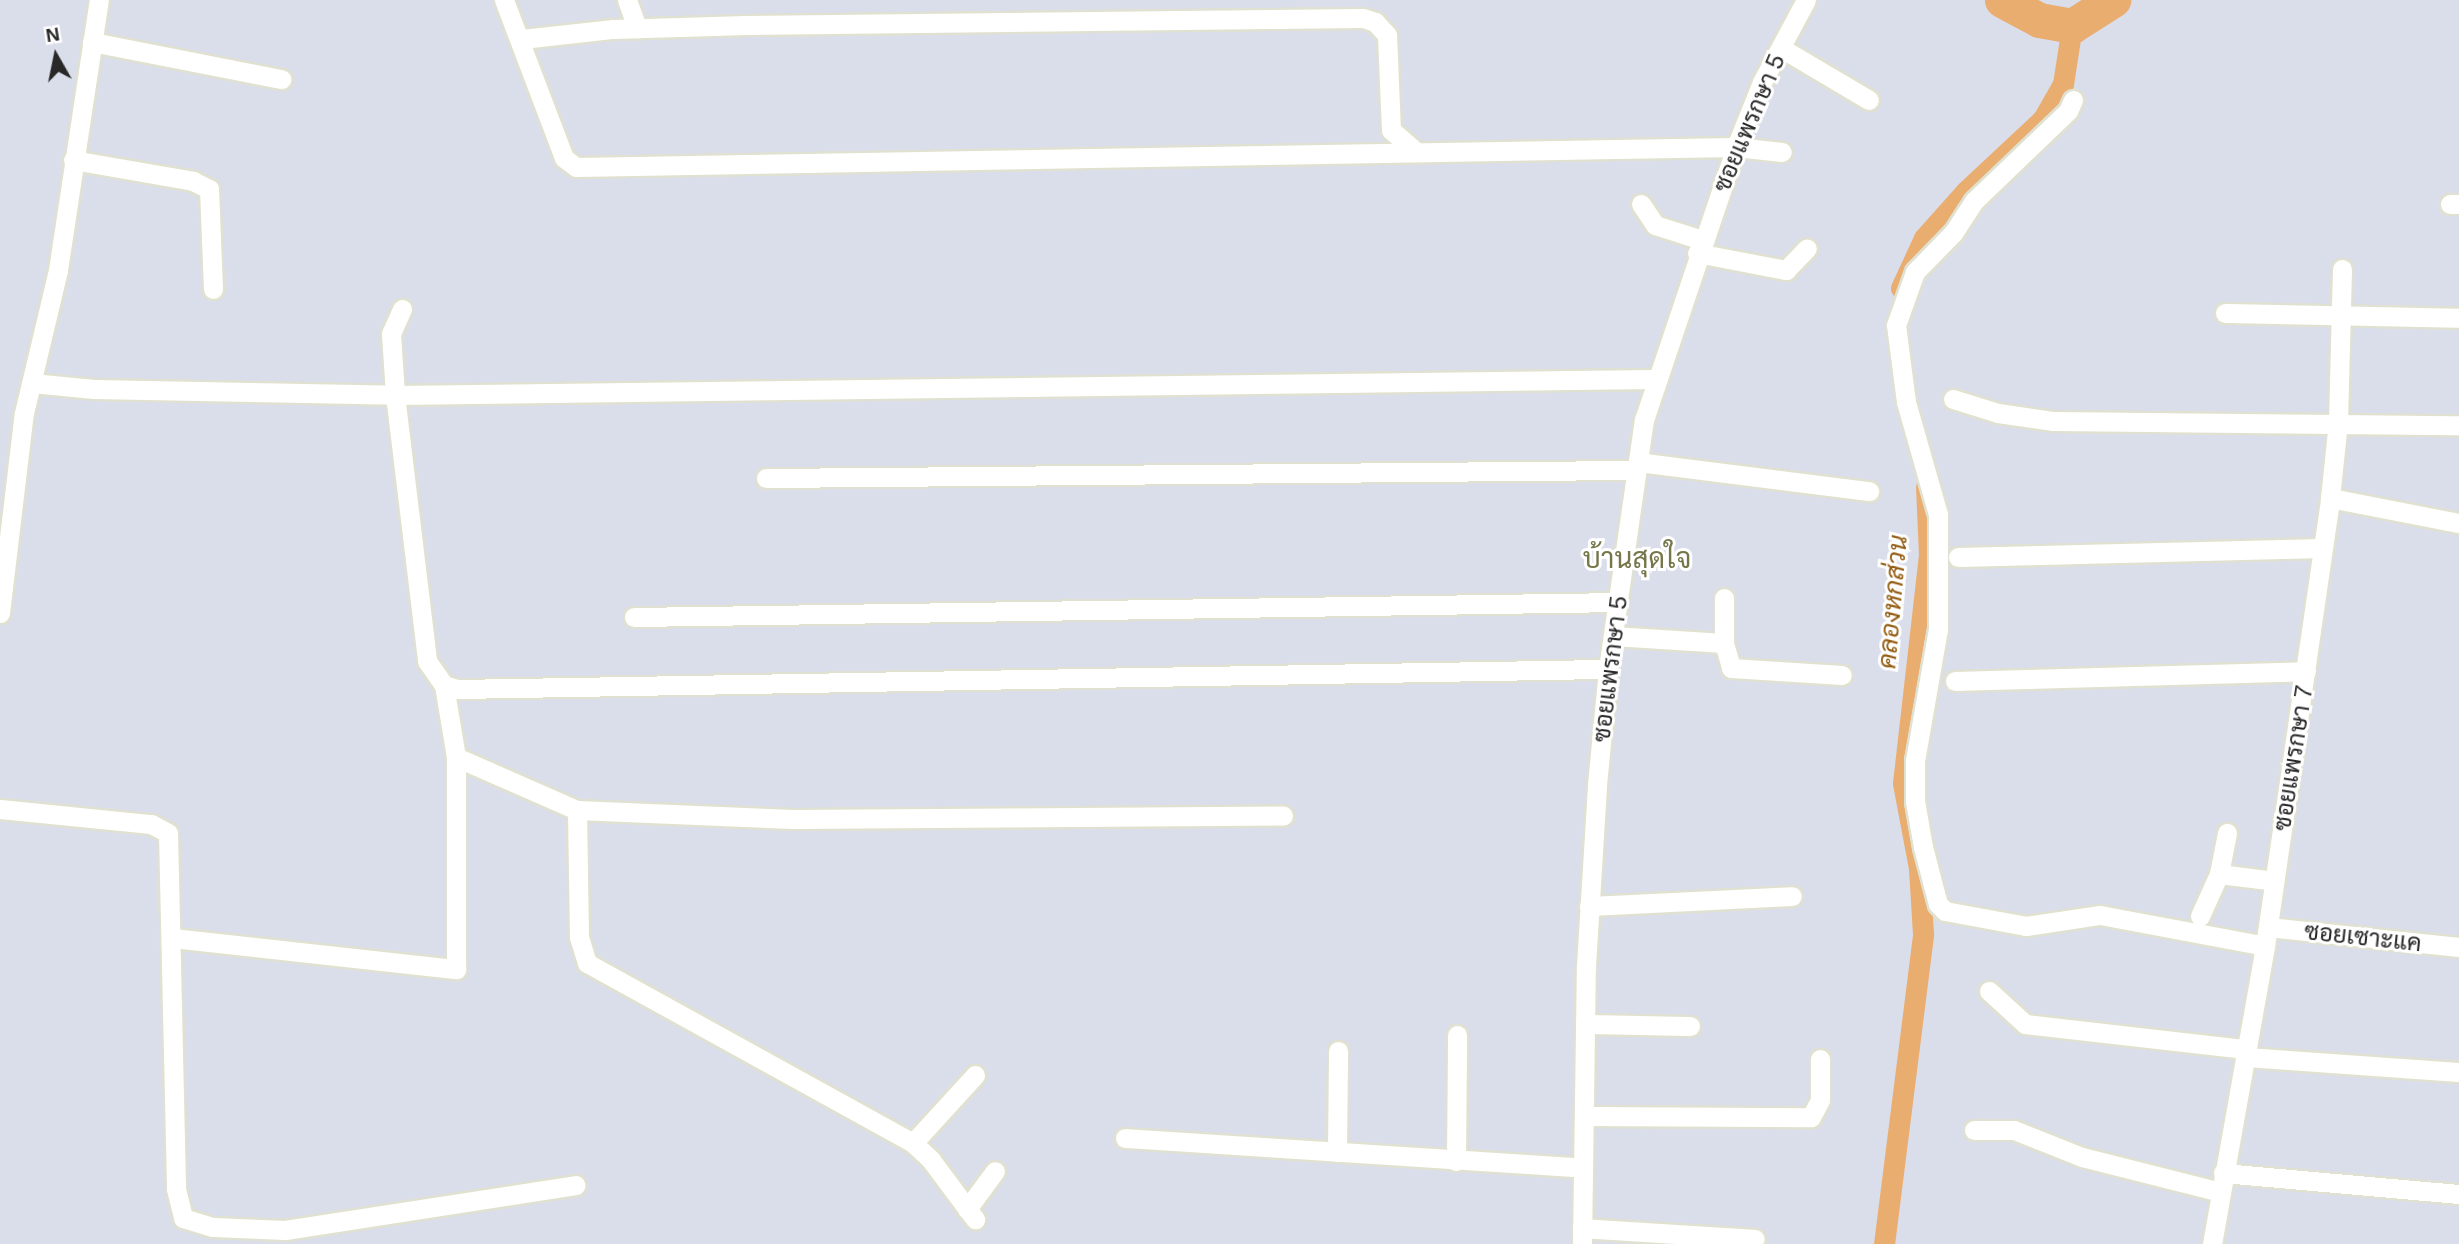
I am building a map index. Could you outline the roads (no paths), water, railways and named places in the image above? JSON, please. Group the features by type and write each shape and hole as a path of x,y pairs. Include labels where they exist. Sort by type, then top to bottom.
{"street":[{"path":"0,612 24,413 58,270 99,0"},
{"path":"504,0 522,39 564,158 576,167 1736,147 1782,152"},
{"path":"627,0 636,28"},
{"name":"ซอยแพรกษา 5","path":"1582,1236 1589,906 1608,669 1637,466 1654,379 1700,246 1736,147 1806,0"},
{"path":"522,39 636,28 1363,18 1375,22 1387,35 1391,130 1415,151"},
{"path":"92,42 281,79"},
{"path":"1781,48 1869,100"},
{"name":"ซอยเซาะแค","path":"2073,100 2068,111 1975,201 1954,233 1914,272 1896,325 1906,402 1938,514 1938,629 1915,761 1915,801 1923,847 1938,904 1945,911 2026,926 2101,915 2266,937 2459,947"},
{"path":"74,160 194,181 209,189 213,289"},
{"path":"1641,204 1655,226 1700,246 1786,270 1807,247"},
{"name":"ซอยแพรกษา 7","path":"2212,1244 2275,881 2330,498 2338,422 2342,268"},
{"path":"173,938 456,969 456,757 444,685 427,661 391,334 401,310"},
{"path":"2225,313 2459,318"},
{"path":"32,383 94,389 396,395 1654,379"},
{"path":"1953,399 1998,413 2053,421 2459,425"},
{"path":"766,478 1637,466 1869,491"},
{"path":"2330,498 2459,523"},
{"path":"1958,556 2323,548"},
{"path":"1724,598 1724,643 1731,668 1842,675"},
{"path":"634,617 1617,602"},
{"path":"1612,636 1724,643"},
{"path":"444,685 471,690 1608,669"},
{"path":"1955,681 2306,671"},
{"path":"456,757 577,810 792,819 1283,816"},
{"path":"0,809 163,828 171,841 175,1163 183,1218 213,1227 285,1230 576,1185"},
{"path":"577,810 579,937 587,963 918,1137 971,1214 995,1171"},
{"path":"2200,916 2219,874 2227,833"},
{"path":"2219,874 2275,881"},
{"path":"1589,906 1792,896"},
{"path":"1989,991 2025,1024 2245,1053 2459,1072"},
{"path":"1585,1024 1690,1026"},
{"path":"1456,1161 1457,1035"},
{"path":"1337,1152 1338,1051"},
{"path":"1584,1116 1811,1117 1820,1100 1820,1059"},
{"path":"918,1137 975,1075"},
{"path":"1974,1130 2014,1130 2082,1157 2222,1182 2459,1194"},
{"path":"1125,1138 1583,1168"},
{"path":"1582,1236 1755,1239"}],"waterway":[{"path":"2002,0 2039,20 2072,26 2113,0"},
{"name":"คลองหกส่วน","path":"1901,288 1924,238 1966,191 2043,119 2063,84 2072,26"},
{"name":"คลองหกส่วน","path":"1884,1244 1923,934 1919,868 1903,783 1929,555 1926,487"}],"district":[{"name":"บ้านสุดใจ","path":"1637,559"}]}
